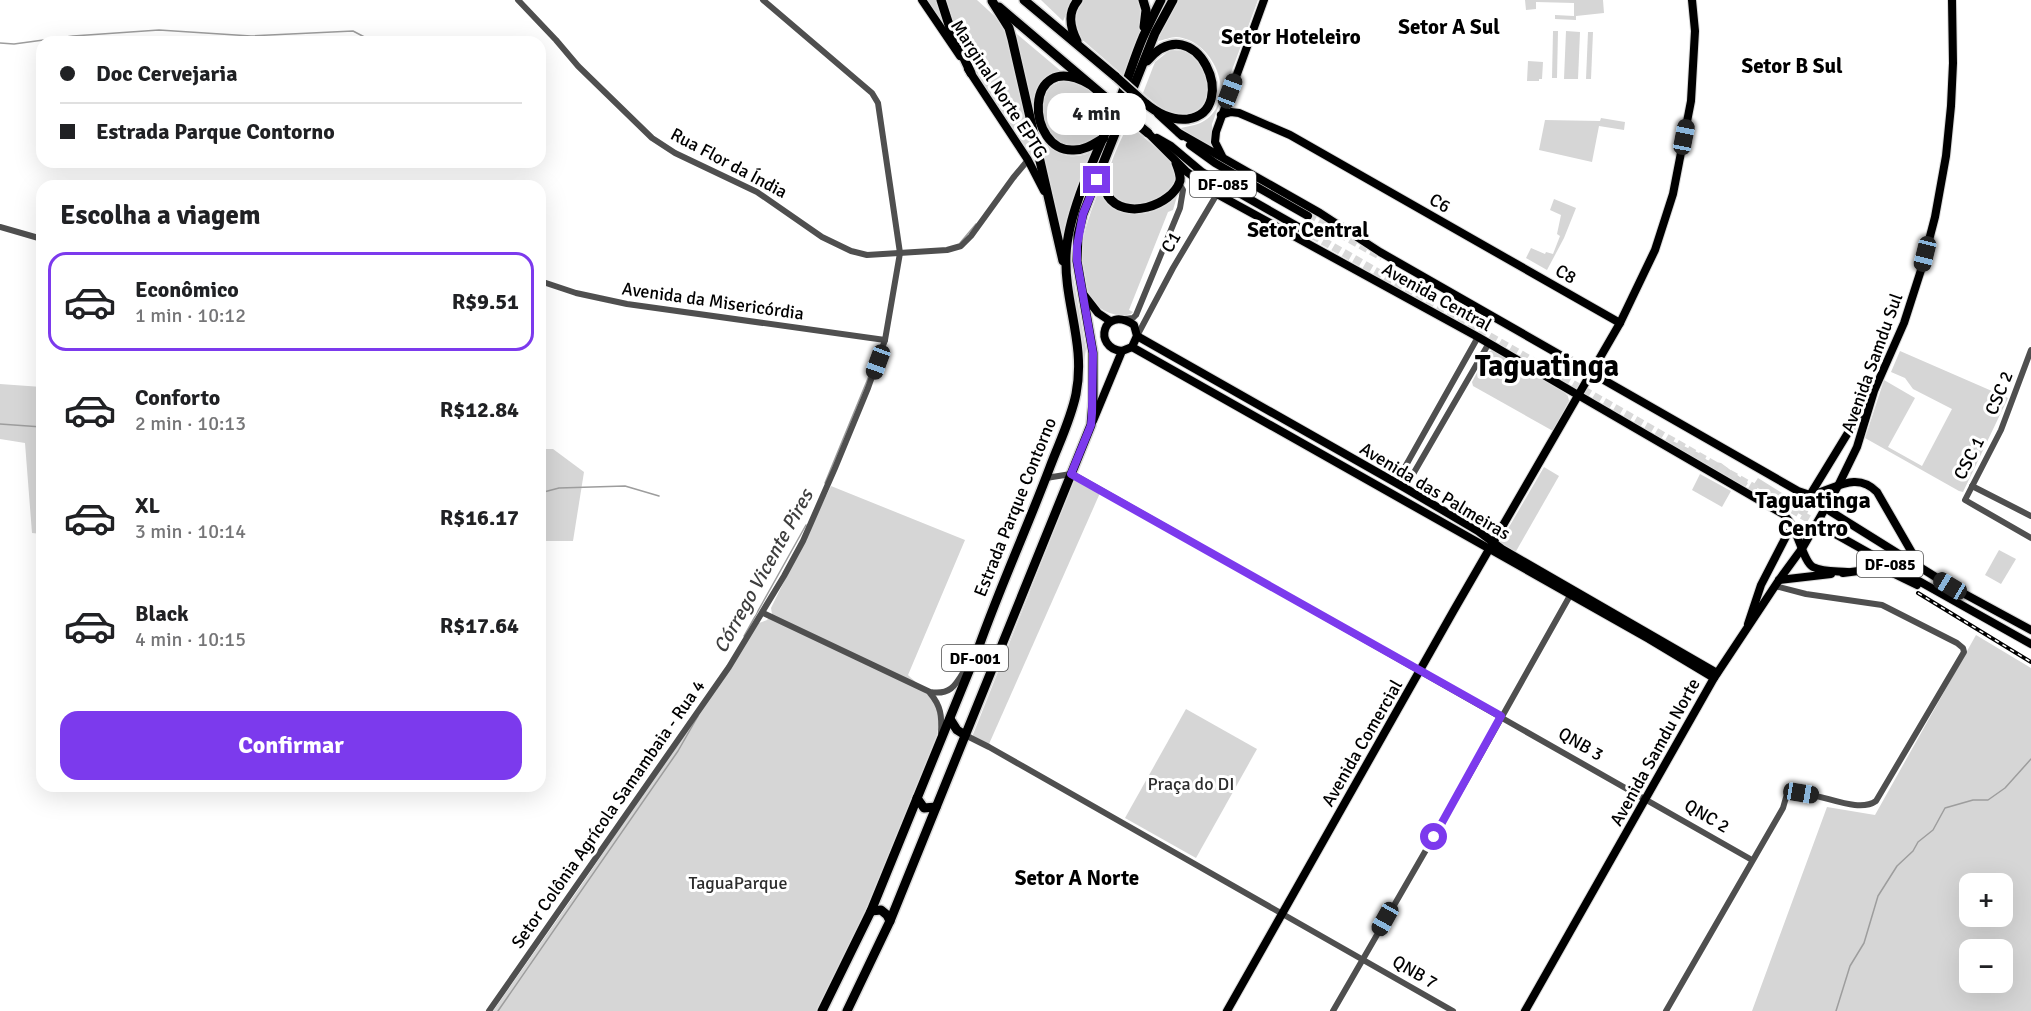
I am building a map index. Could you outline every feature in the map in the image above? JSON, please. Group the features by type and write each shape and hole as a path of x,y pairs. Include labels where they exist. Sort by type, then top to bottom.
{"highway":[{"path":"941,0 950,28 971,73"},
{"name":"DF-085","path":"1024,0 1156,113"},
{"path":"1078,0 1072,8 1070,26 1079,46"},
{"path":"1143,0 1146,10 1143,38"},
{"name":"Estrada Parque Contorno","path":"847,1011 890,921 965,735 1029,550 1046,478 1071,413 1079,376 1079,348 1069,292 1066,257 1070,228 1076,206 1143,38 1161,0"},
{"name":"Estrada Parque Contorno","path":"822,1011 871,911 978,650 992,609 1029,550 1071,474 1091,425 1093,353 1077,261 1078,235 1083,214 1155,33 1173,0"},
{"path":"991,1 1009,28 1012,39 1069,292"},
{"name":"DF-085","path":"991,1 1148,133"},
{"path":"1143,65 1157,50 1167,45 1177,44 1186,46 1204,60 1212,80 1211,100 1200,114 1185,120 1156,113"},
{"path":"1089,84 1070,76 1054,79 1041,91 1037,102 1038,111 1044,130 1050,139 1062,148 1084,149 1104,138"},
{"path":"1104,163 1105,189 1108,196 1113,202 1128,208 1148,207 1167,198 1179,183 1180,176 1176,163"},
{"path":"950,719 957,730 965,735"},
{"path":"917,798 924,808 936,807"},
{"path":"871,911 881,910 890,921"}],"main road":[{"name":"Marginal Norte EPTG","path":"922,0 1028,160 1047,196"},
{"path":"1225,160 1215,142 1221,115 1264,0"},
{"path":"1580,395 1620,323 1658,242 1673,194 1691,101 1695,31 1692,0"},
{"name":"Avenida Samdu Sul","path":"1826,513 1857,447 1874,391 1904,323 1935,217 1946,156 1951,106 1952,0"},
{"path":"1230,91 1234,108 1239,113"},
{"path":"1221,115 1232,111 1239,113"},
{"name":"DF-085","path":"1156,113 1192,146 1215,163 1308,216"},
{"name":"C6","path":"1239,113 1298,140 1496,252"},
{"name":"DF-085","path":"1148,133 1170,146 1202,172 1302,229"},
{"name":"Avenida Central","path":"1148,133 1176,163 1217,194 1580,395 1700,468 1783,514 1792,525"},
{"name":"Avenida Central","path":"1179,133 1320,213 1380,252 1591,374 1798,492 1810,495"},
{"name":"C8","path":"1496,252 1620,323"},
{"path":"1084,296 1098,313 1110,321"},
{"path":"1118,318 1125,319 1134,325 1137,336 1132,347 1122,351 1115,350 1105,341 1104,333 1110,321 1118,318"},
{"name":"Avenida das Palmeiras","path":"1137,336 1454,517 1492,546"},
{"name":"Avenida das Palmeiras","path":"1132,347 1449,527 1492,546 1716,676"},
{"path":"1091,425 1122,351"},
{"path":"1158,361 1156,357 1158,353 1165,352"},
{"path":"1810,495 1874,391"},
{"path":"1217,395 1234,397 1234,392"},
{"name":"Avenida Comercial","path":"1227,1011 1454,610 1580,395"},
{"path":"1271,425 1270,418 1277,416"},
{"path":"1847,433 1857,447"},
{"path":"1308,447 1314,445 1314,438"},
{"path":"1356,474 1355,465 1360,463"},
{"path":"1810,495 1849,482 1862,482 1870,485 1877,492 1913,557 1926,571"},
{"name":"DF-085","path":"1826,513 2031,630"},
{"name":"Avenida Samdu Norte","path":"1525,1011 1716,676 1826,513"},
{"path":"1449,527 1454,523 1454,517"},
{"path":"1792,525 1803,548 1805,558 1815,568 1846,572"},
{"path":"1746,631 1761,585 1792,525"},
{"name":"DF-085","path":"1821,526 2031,644"},
{"path":"1777,583 1874,568 1888,570 1947,602 1959,604"}],"street":[{"name":"Rua Flor da Índia","path":"518,0 578,66 652,138 675,153 758,192 822,237 851,251 867,255 947,250 961,246 1028,160"},
{"name":"Setor Colônia Agrícola Samambaia - Rua 4","path":"489,1011 659,770 763,613 814,516 868,388 881,340 886,331 900,253 876,98 763,0"},
{"path":"1125,319 1136,315 1180,208 1183,190 1179,183"},
{"name":"C1","path":"1137,336 1217,194"},
{"path":"0,227 36,237"},
{"name":"Avenida da Misericórdia","path":"546,283 576,293 627,304 881,340"},
{"path":"1142,301 1152,306"},
{"path":"1396,483 1478,337"},
{"path":"1405,489 1489,343"},
{"name":"CSC 2","path":"2001,429 2031,350"},
{"path":"1455,378 1465,384"},
{"path":"1430,422 1432,426 1440,428"},
{"name":"CSC 1","path":"2001,429 1965,500 2031,538"},
{"path":"1424,432 1434,439"},
{"path":"1046,478 1071,474"},
{"name":"QNB 3","path":"1071,474 1646,799"},
{"path":"1972,486 2031,516"},
{"path":"1666,1011 1782,808 1787,794 1801,793 1864,806 1876,801 1964,652 1957,643 1882,605 1782,590 1777,583"},
{"path":"1333,1011 1462,789 1571,592"},
{"path":"763,613 930,692 940,694 951,691 978,650"},
{"path":"930,692 942,714 941,739"},
{"name":"QNB 7","path":"965,735 1453,1011"},
{"name":"QNC 2","path":"1646,799 1752,860"}],"green space":[{"path":"927,0 977,0 1000,21 1005,31 1029,138 1042,181"},
{"path":"1041,0 1073,0 1063,21"},
{"path":"1083,0 1139,0 1143,18 1142,28 1124,76 1078,36 1074,15"},
{"path":"1164,0 1170,0 1075,234 1072,271 1086,349 1084,362 1069,272 1069,251 1073,231 1085,191 1119,116"},
{"path":"1179,0 1258,0 1212,124 1213,150 1181,128 1204,121 1216,109 1220,96 1217,70 1210,57 1189,40 1176,37 1158,41 1166,20"},
{"path":"1525,0 1603,0 1604,13 1576,16 1576,20 1555,19 1555,15 1574,16 1574,3 1536,2 1536,9 1526,10"},
{"path":"1011,29 1062,72 1043,81 1034,95 1034,115 1041,135 1054,150 1062,154 1085,155 1097,149 1064,244"},
{"path":"1553,31 1558,31 1557,78 1552,78"},
{"path":"1566,31 1580,32 1578,79 1564,79"},
{"path":"1588,32 1593,32 1591,79 1586,79"},
{"path":"1170,50 1187,51 1201,62 1210,88 1205,106 1187,118 1168,114 1143,93 1155,62"},
{"path":"1528,61 1543,62 1542,79 1539,81 1527,81"},
{"path":"1064,80 1081,83 1111,109 1097,139 1080,148 1064,145 1057,140 1046,126 1043,117 1043,93"},
{"path":"1601,118 1625,122 1624,130 1599,126 1592,162 1539,150 1545,120 1600,121"},
{"path":"1128,124 1172,161 1176,176 1175,182 1163,200 1130,207 1114,198 1109,189 1109,171 1112,160"},
{"path":"1100,188 1106,200 1115,208 1125,213 1136,214 1159,209 1178,193 1173,210 1168,212 1129,310 1133,312 1131,314 1115,314 1100,308 1089,298 1082,284 1080,268 1084,234"},
{"path":"1554,199 1576,208 1564,238 1547,270 1526,258 1531,248 1545,254 1546,252 1553,254 1560,236 1557,234 1561,215 1550,210"},
{"path":"1492,350 1568,396 1569,401 1553,431 1473,386 1472,382 1488,352"},
{"path":"1900,351 2008,398 1963,492 1865,438 1884,380 1915,398 1888,447 1922,466 1952,409 1913,389 1905,378 1891,372"},
{"path":"0,384 36,387 36,533 32,533 25,443 0,439"},
{"path":"1638,425 1666,441 1668,439 1699,453 1707,460 1721,463 1748,483 1744,489"},
{"path":"546,449 553,449 584,472 573,541 546,541"},
{"path":"1544,467 1559,476 1515,553 1499,544"},
{"path":"1700,474 1731,491 1722,507 1692,490"},
{"path":"1075,478 1100,493 989,744 972,737"},
{"path":"1758,478 1809,510 1805,517 1775,500 1767,492 1755,487 1754,484"},
{"name":"TaguaParque","path":"831,486 965,540 908,675 930,695 938,709 938,732 934,745 866,909 817,1011 493,1011 759,623 767,620 772,614 771,608"},
{"path":"1999,550 2016,559 2001,584 1985,575"},
{"path":"1976,635 2031,668 2031,1011 1752,1011 1827,807 1875,815"},
{"name":"Praça do DI","path":"1186,709 1257,749 1196,858 1125,818"}],"waterway":[{"path":"73,36 159,30 251,36"},
{"path":"251,36 353,31 363,36"},
{"path":"0,43 36,41"},
{"name":"Córrego Vicente Pires","path":"960,243 976,224"},
{"name":"Córrego Vicente Pires","path":"825,483 869,376"},
{"path":"0,424 36,427"},
{"path":"546,491 559,488 625,486 659,496"},
{"name":"Córrego Vicente Pires","path":"744,636 806,525"},
{"name":"Córrego Vicente Pires","path":"498,1011 678,751 698,716"},
{"path":"1836,1011 1850,966 1864,943 1878,896 1897,866 1913,851 1918,842 1933,830 1945,808 1973,800 1988,800 2005,788 2031,759"}],"tunnel":[{"path":"1308,216 1382,257"},
{"path":"1302,229 1821,526"},
{"path":"1797,493 1828,510"}],"railway":[{"path":"1918,593 2031,662"}],"district":[{"name":"Setor A Sul","path":"1449,27"},
{"name":"Setor Hoteleiro","path":"1291,37"},
{"name":"Setor B Sul","path":"1792,66"},
{"name":"Setor Central","path":"1308,230"},
{"name":"Taguatinga","path":"1547,366"},
{"name":"Taguatinga Centro","path":"1813,514"},
{"name":"Setor A Norte","path":"1077,878"}],"route":[{"path":"1097,180 1083,214 1077,246 1077,261 1093,353 1091,425 1071,474 1501,716 1434,837"}]}
